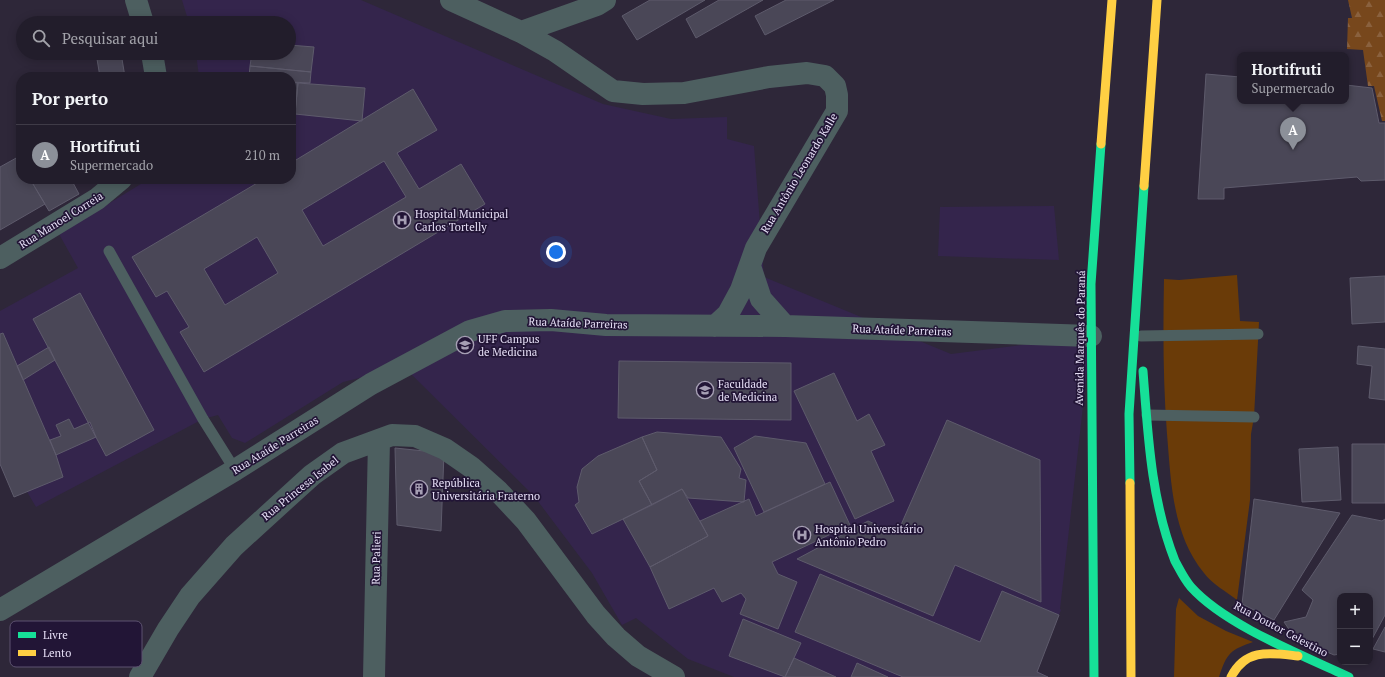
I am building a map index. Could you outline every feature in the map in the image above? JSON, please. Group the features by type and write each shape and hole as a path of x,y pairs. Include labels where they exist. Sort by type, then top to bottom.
{"main road":[{"name":"Avenida Marquês do Paraná","path":"1094,677 1091,336 1092,284 1112,0"},
{"path":"1131,677 1129,414 1157,0"},
{"name":"Rua Doutor Celestino","path":"1139,276 1141,336 1156,502 1162,527 1175,561 1184,578 1198,593 1235,620 1349,677"},
{"path":"1231,677 1235,668 1247,657 1264,654 1307,656"}],"street":[{"path":"136,0 141,16"},
{"name":"Rua Antônio Leonardo Kalle","path":"451,0 522,32 555,51 613,91 643,94 684,93 769,77 807,73 825,76 835,86 838,95 837,111 772,217 756,248 741,290 728,314 715,326"},
{"path":"522,32 597,5 605,0"},
{"path":"153,60 155,72"},
{"name":"Rua Manoel Correia","path":"0,258 97,199 115,184"},
{"path":"750,266 761,300 785,326"},
{"name":"Rua Ataíde Parreiras","path":"0,610 235,470 371,384 470,331 505,321 551,320 606,325 785,326 1091,336"},
{"name":"Rua Princesa Isabel","path":"140,677 168,629 190,596 234,546 312,475 343,453 392,435 415,436 445,449 471,467 498,491 526,521 596,615 616,637 638,656 674,677"},
{"name":"Rua Palieri","path":"374,677 379,440"}],"lane":[{"path":"109,251 203,419 235,470"},
{"path":"1141,336 1258,334"},
{"path":"1147,415 1254,417"}],"shaded area":[{"name":"UFF Campus de Medicina","path":"182,0 361,0 603,104 671,119 727,117 727,139 754,146 764,277 951,354 1091,336 1061,610 1037,671 1048,677 734,677 688,659 636,618 622,625 592,573 534,496 404,367 343,382 245,443 232,438 218,415 203,419 36,507 0,446 0,311 78,268 59,234 141,184 296,184 296,72 198,72 197,60 296,60 296,16 187,16"},
{"path":"1054,206 1059,260 938,256 940,207"},
{"path":"1237,275 1240,321 1259,322 1254,417 1251,434 1250,500 1237,600 1207,577 1193,558 1179,524 1172,488 1168,452 1163,337 1164,279 1179,280"},
{"path":"1179,598 1198,616 1226,631 1253,642 1239,647 1227,657 1219,677 1174,677 1176,609"}],"green space":[{"path":"1348,0 1385,0 1385,121 1382,121 1374,86 1368,86 1363,50 1347,49 1348,18 1352,18"}],"building":[{"path":"650,0 705,0 637,40 622,16"},
{"path":"719,0 763,0 696,38 686,19"},
{"path":"786,0 834,0 765,35 755,16"},
{"path":"296,46 314,47 311,72 250,66 251,60 296,60"},
{"path":"97,60 122,60 124,72 99,72"},
{"path":"250,66 311,72 310,83 296,82 296,72 249,72"},
{"path":"1206,74 1237,77 1237,104 1349,104 1349,85 1372,88 1379,123 1385,123 1385,180 1361,181 1357,177 1224,188 1224,199 1198,199"},
{"path":"296,83 298,83 296,104"},
{"path":"298,83 365,88 362,121 296,114"},
{"path":"413,89 437,130 397,153 419,189 461,164 485,204 204,372 180,332 189,327 167,291 156,297 132,257 256,184 296,184 296,160","holes":["384,161 406,197 323,246 302,210","257,237 278,273 225,305 204,269"]},
{"path":"16,158 16,184 33,184 45,204 0,230 0,167"},
{"path":"33,184 74,184 79,194 49,211"},
{"path":"1385,276 1385,322 1352,324 1350,278"},
{"path":"80,293 154,430 106,456 33,319"},
{"path":"3,333 56,455 63,477 14,497 0,464 0,334"},
{"path":"1358,346 1385,349 1385,400 1369,398 1372,366 1357,364"},
{"path":"49,347 55,360 23,380 17,366"},
{"name":"Faculdade de Medicina","path":"619,361 791,363 791,420 618,418"},
{"path":"834,373 857,421 869,414 885,445 871,451 894,501 855,519 794,391"},
{"path":"69,419 74,429 90,422 96,437 56,455 50,440 61,436 56,425"},
{"path":"947,420 1040,460 1041,602 955,565 933,616 797,559 868,521 897,534"},
{"path":"657,432 721,437 741,469 739,478 746,480 744,502 688,498 682,489 652,505 639,481 657,470 642,437"},
{"path":"755,436 806,443 825,484 764,512 734,448"},
{"path":"642,437 657,470 639,481 652,505 592,534 575,505 579,502 577,487 582,469 598,456"},
{"path":"1352,444 1385,444 1385,503 1352,503"},
{"path":"1338,447 1341,500 1302,502 1299,449"},
{"name":"República Universitária Fraterno","path":"395,448 444,453 441,531 397,525"},
{"path":"830,482 850,525 772,562 778,574 797,582 778,629 740,614 746,599 741,593 722,602 714,588 669,609 650,567 708,536 700,521 749,499 756,516"},
{"path":"682,489 708,536 650,567 623,519"},
{"path":"1254,499 1340,513 1274,620 1242,604"},
{"path":"1352,515 1382,521 1385,519 1385,615 1373,637 1373,593 1337,593 1337,654 1334,655 1295,638 1284,622 1306,617 1313,600 1302,590"},
{"path":"820,574 980,642 1002,591 1059,615 1037,672 1048,677 903,677 795,632"},
{"path":"743,619 801,643 785,677 729,656"},
{"path":"1385,627 1385,652 1373,649"},
{"path":"794,658 836,677 785,677"},
{"path":"857,663 888,677 851,677"}],"traffic: fast":[{"path":"1094,677 1091,284 1101,144"},
{"path":"1130,483 1129,414 1144,186"},
{"path":"1143,371 1152,468 1161,515 1175,561"},
{"path":"1175,561 1184,578 1191,587 1223,614 1265,638 1349,677"}],"traffic: slow":[{"path":"1101,144 1112,0"},
{"path":"1144,186 1157,0"},
{"path":"1130,483 1131,677"},
{"path":"1231,677 1244,661 1260,654 1298,656"}],"place":[{"name":"Hortifruti","path":"1293,150"},
{"name":"Hospital Municipal Carlos Tortelly","path":"402,220"},
{"name":"UFF Campus de Medicina","path":"465,345"},
{"name":"Faculdade de Medicina","path":"705,390"},
{"name":"República Universitária Fraterno","path":"419,489"},
{"name":"Hospital Universitário Antônio Pedro","path":"802,535"}]}
